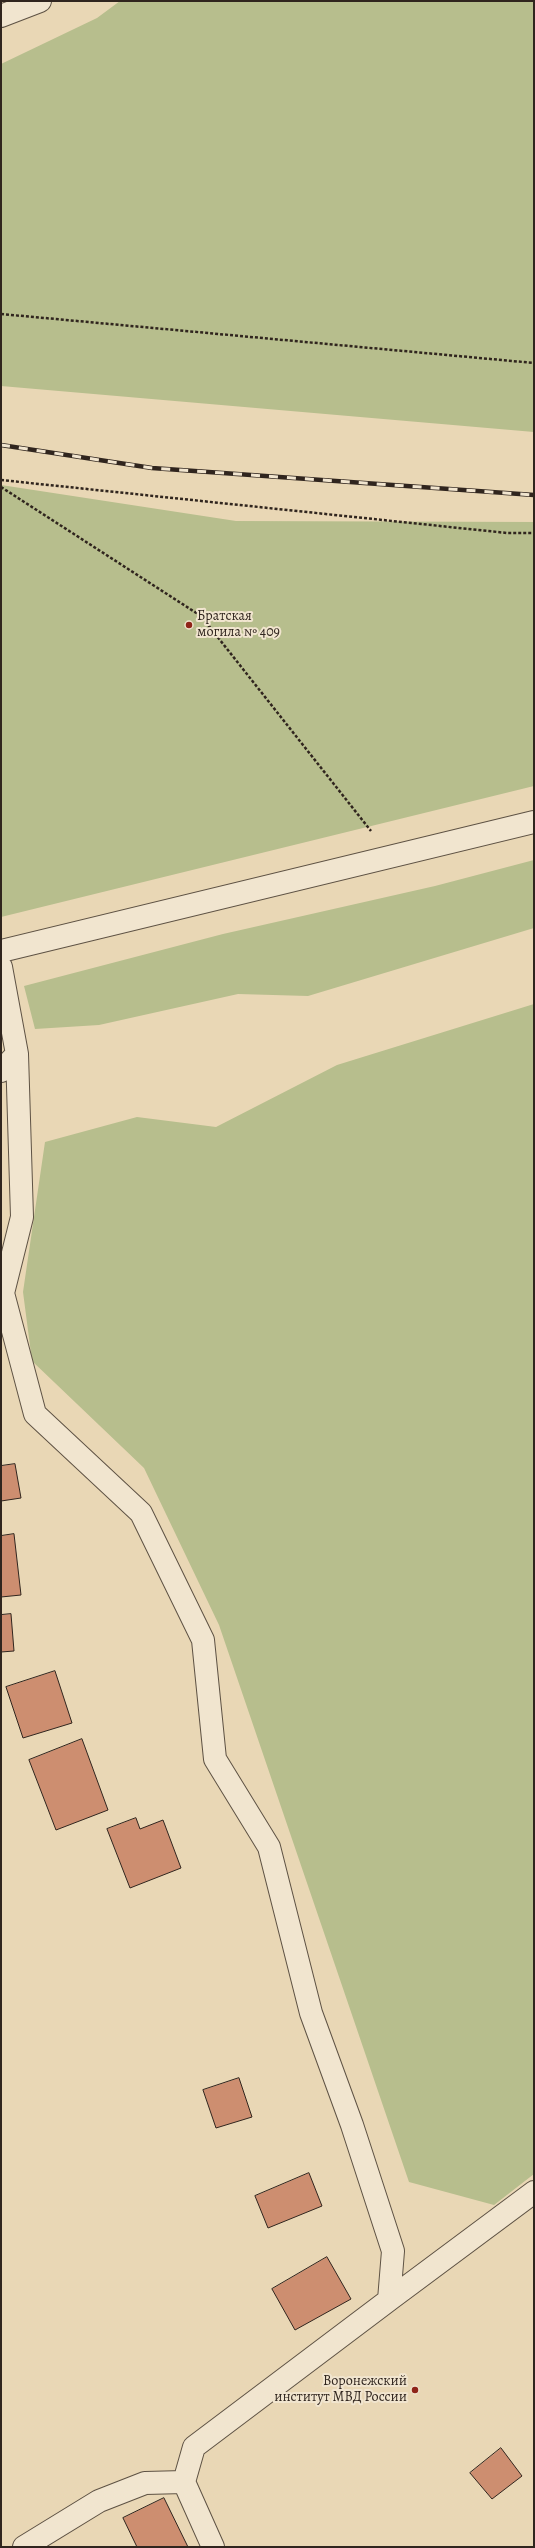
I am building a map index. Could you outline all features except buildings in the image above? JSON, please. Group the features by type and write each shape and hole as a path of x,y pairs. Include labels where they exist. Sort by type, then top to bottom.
{"street":[{"path":"1,16 40,1"},
{"path":"1,952 534,822"},
{"path":"1,967 17,1054 22,1218 3,1294 36,1414 141,1513 203,1640 215,1759 269,1847 311,2013 352,2125 393,2250 389,2300"},
{"path":"1,1071 17,1054"},
{"path":"213,2547 184,2482 194,2447 534,2192"},
{"path":"24,2547 99,2501 145,2483 184,2482"}],"path":[{"path":"1,314 534,363"},
{"path":"1,480 507,533 534,533"},
{"path":"1,487 201,616 391,857"}],"green space":[{"path":"120,1 534,1 534,432 1,386 1,64 97,18"},
{"path":"1,485 236,521 534,522 534,786 1,917"},
{"path":"534,860 534,928 308,996 238,994 99,1025 35,1029 24,986 223,934 435,886"},
{"path":"534,1004 534,2174 494,2205 409,2182 219,1625 144,1468 32,1361 23,1292 45,1142 137,1117 216,1127 337,1065"}],"railway":[{"path":"1,445 152,468 534,495"}],"place":[{"name":"Братская могила № 409","path":"189,625"},
{"name":"Воронежский институт МВД России","path":"415,2390"}]}
